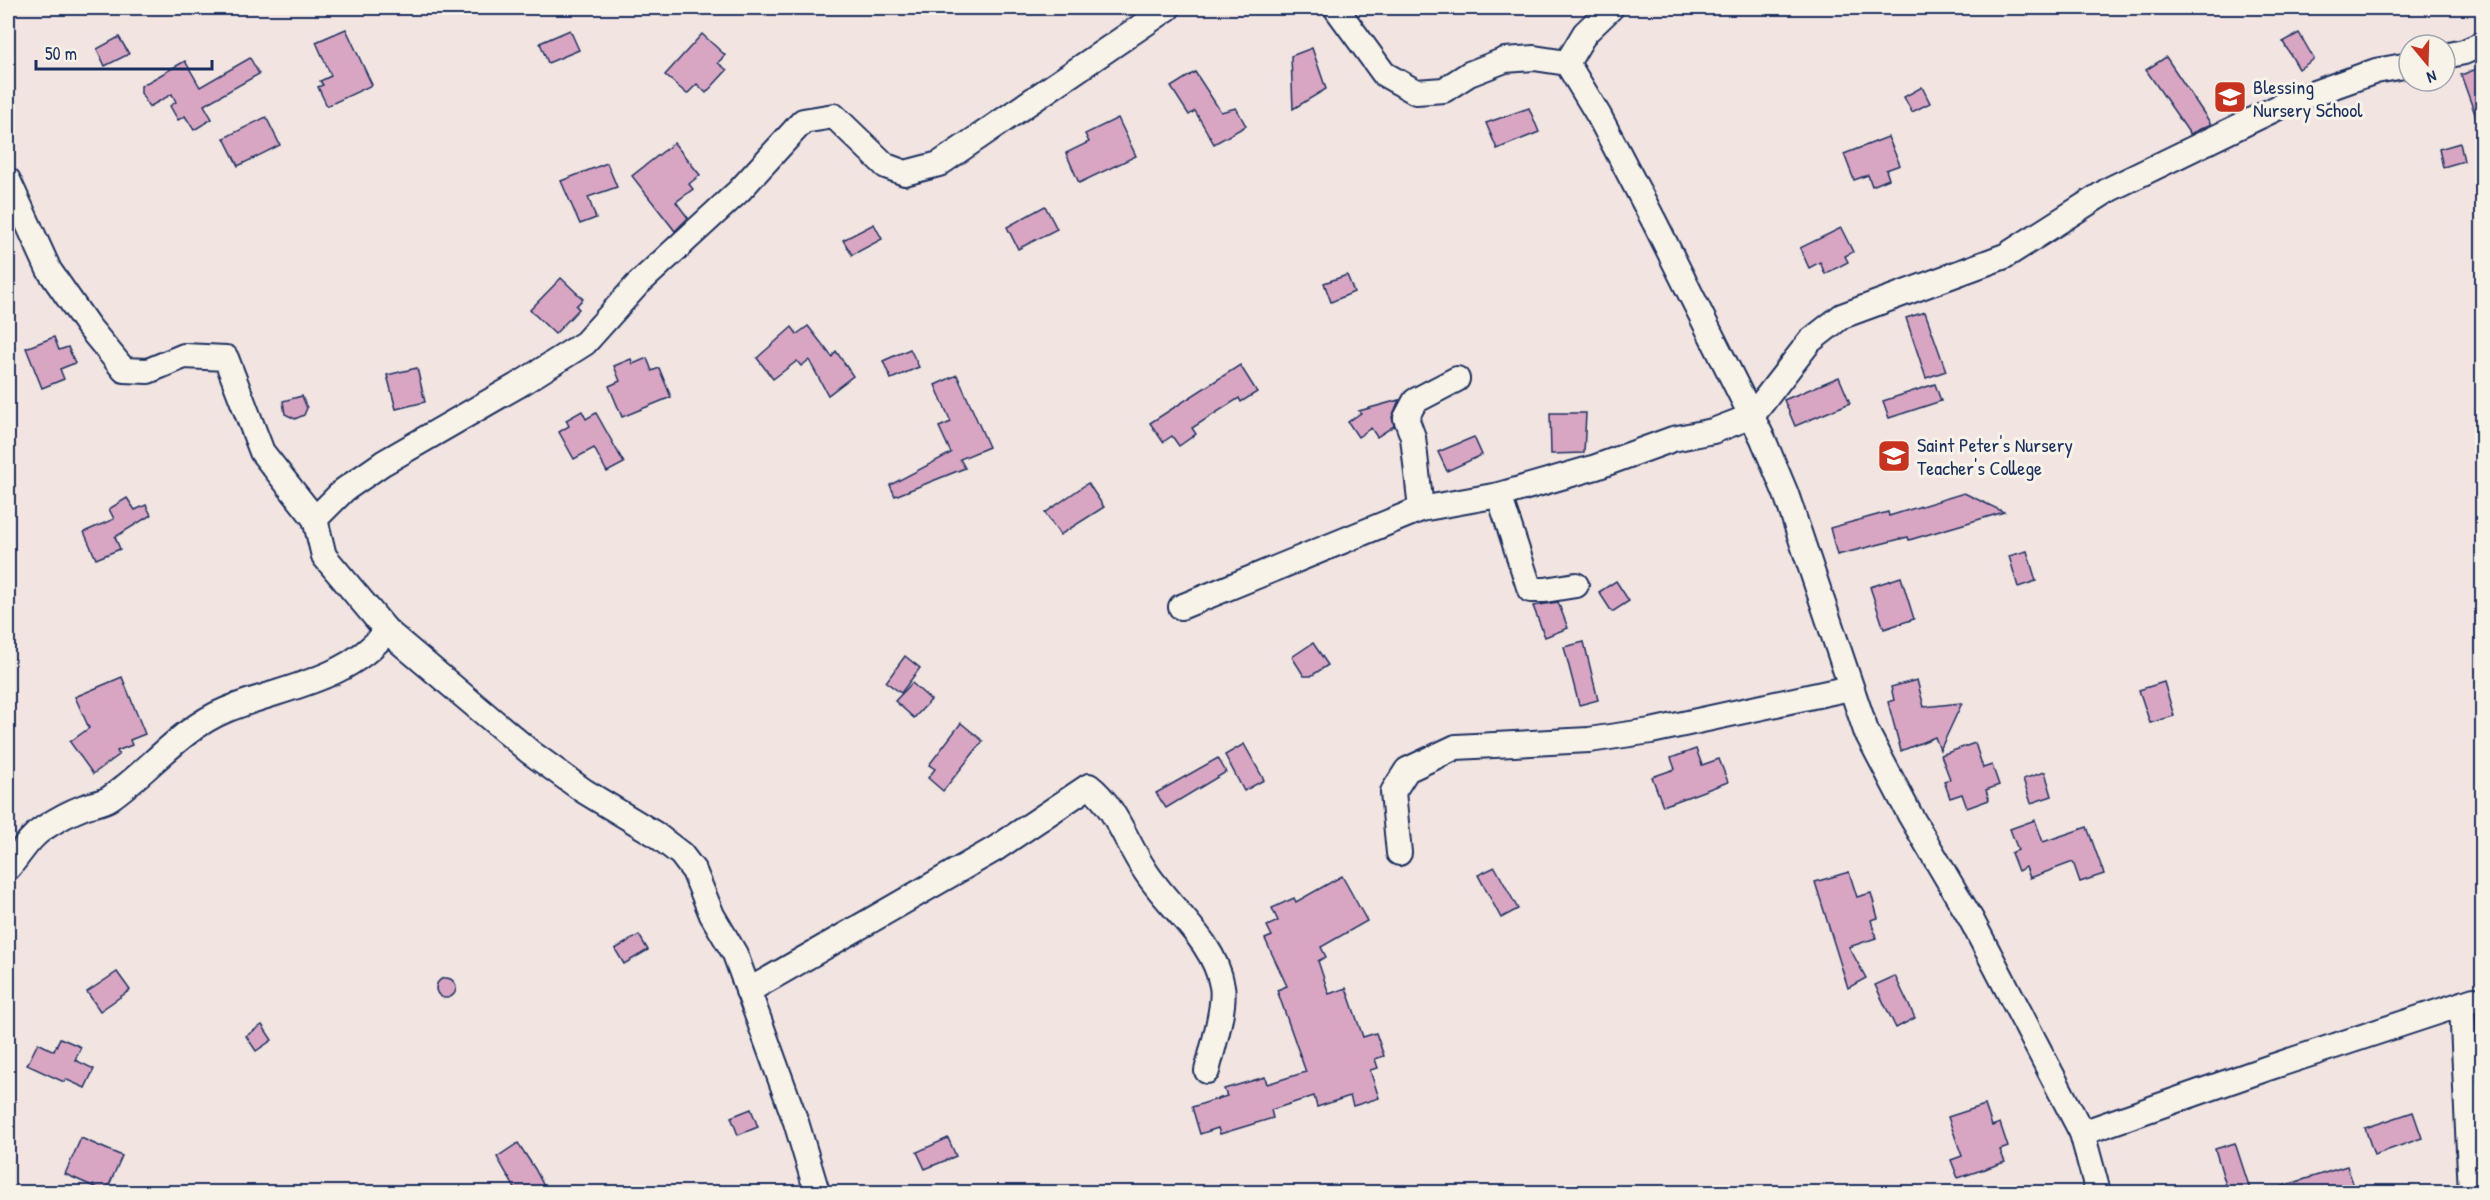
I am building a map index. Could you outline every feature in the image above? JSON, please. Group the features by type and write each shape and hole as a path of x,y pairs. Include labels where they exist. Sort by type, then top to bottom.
{"street":[{"path":"315,519 344,490 383,463 520,384 585,343 637,285 739,191 803,121 834,116 886,166 905,173 939,164 1168,8"},
{"path":"1336,8 1384,74 1416,92 1444,90 1469,74 1505,60 1534,58 1567,63"},
{"path":"1567,63 1585,33 1611,8"},
{"path":"2457,53 2482,44"},
{"path":"1567,63 1609,135 1752,416 1786,494 1866,730 1910,815 1971,919 2082,1133 2098,1192"},
{"path":"1181,607 1421,509 1499,495 1596,467 1673,439 1713,431 1752,416 1810,341 1842,316 2005,256 2110,189 2289,102 2376,71 2397,67"},
{"path":"8,180 49,270 88,326 124,370 148,371 184,356 226,358 262,452 315,519 324,556 387,631 530,752 584,791 656,834 681,854 694,871 712,915 735,954 796,1122 817,1192"},
{"path":"1421,509 1413,437 1406,418 1415,401 1456,379"},
{"path":"1499,495 1530,590 1545,591 1576,585"},
{"path":"8,868 26,844 43,828 82,808 108,799 165,750 225,711 331,675 375,645 387,631"},
{"path":"1399,853 1393,792 1407,770 1456,747 1589,740 1651,731 1850,688"},
{"path":"748,991 995,849 1089,786 1101,796 1144,870 1208,951 1218,968 1223,989 1216,1037 1207,1071"},
{"path":"2082,1133 2468,1002 2471,1192"}],"building":[{"path":"346,29 372,85 327,106 318,87 323,85 320,81 331,76 316,42"},
{"path":"570,30 579,50 548,63 540,43"},
{"path":"2299,33 2314,59 2299,69 2283,42"},
{"path":"702,34 725,55 718,63 727,70 706,93 697,84 687,94 665,75"},
{"path":"119,37 129,54 105,66 97,49"},
{"path":"1312,48 1326,89 1293,109 1291,56"},
{"path":"2166,57 2211,124 2190,134 2146,70"},
{"path":"250,58 259,74 204,105 212,119 194,130 185,116 178,120 170,106 176,102 172,94 149,107 141,93 141,86 185,61 200,87"},
{"path":"2482,67 2482,128 2480,128 2461,75"},
{"path":"1195,72 1221,112 1236,108 1246,126 1214,144 1195,111 1189,115 1171,87"},
{"path":"1922,87 1930,103 1912,112 1904,97"},
{"path":"1529,108 1539,132 1497,149 1486,123"},
{"path":"266,117 280,145 238,166 224,138"},
{"path":"1118,118 1136,156 1079,183 1066,153 1089,142 1085,134"},
{"path":"1888,137 1900,165 1886,170 1889,179 1872,186 1868,175 1854,180 1844,154"},
{"path":"674,143 700,175 689,184 693,189 676,202 688,218 675,231 632,176"},
{"path":"2460,143 2464,161 2443,167 2439,149"},
{"path":"607,163 617,187 588,197 596,218 580,224 561,181"},
{"path":"1045,206 1057,229 1018,249 1007,227"},
{"path":"874,224 882,239 852,255 843,240"},
{"path":"1841,228 1853,252 1845,256 1848,262 1825,274 1820,262 1809,268 1800,248"},
{"path":"1347,275 1354,292 1331,302 1324,283"},
{"path":"561,278 583,299 576,306 579,309 555,334 530,310"},
{"path":"1925,312 1946,371 1926,378 1906,318"},
{"path":"808,326 832,357 836,351 853,376 828,395 809,360 801,366 797,361 773,379 757,358 792,327 797,334"},
{"path":"54,337 59,350 68,347 75,363 60,369 64,379 42,388 26,348"},
{"path":"910,349 919,367 891,379 883,361"},
{"path":"647,358 652,371 659,368 671,397 622,417 609,386 620,381 614,366 631,359 633,364"},
{"path":"1240,365 1257,392 1241,402 1239,398 1192,428 1196,434 1179,446 1172,436 1163,442 1150,423"},
{"path":"417,368 425,402 396,409 387,375"},
{"path":"957,375 989,447 960,459 965,468 895,496 890,485 951,453 939,427 951,422 935,385"},
{"path":"1839,377 1850,403 1795,426 1784,400"},
{"path":"1935,384 1941,401 1889,418 1883,401"},
{"path":"302,396 307,408 304,415 295,419 285,414 283,401"},
{"path":"1399,400 1392,417 1394,426 1377,437 1371,428 1358,437 1348,422 1361,413 1359,411"},
{"path":"582,411 586,419 596,413 624,463 607,472 594,448 574,459 559,432 569,426 566,420"},
{"path":"1550,413 1586,413 1584,453 1551,454"},
{"path":"1474,437 1482,455 1447,471 1438,452"},
{"path":"1088,483 1104,507 1060,535 1045,513"},
{"path":"1964,493 2004,512 1909,540 1908,537 1837,555 1830,528 1888,512 1889,516"},
{"path":"127,498 135,510 146,505 151,515 115,537 120,549 96,559 84,532 114,519 109,509"},
{"path":"2027,551 2036,581 2018,587 2009,556"},
{"path":"1901,577 1914,619 1884,629 1870,587"},
{"path":"1616,581 1629,601 1612,612 1599,592"},
{"path":"1558,602 1568,628 1545,637 1533,606"},
{"path":"1584,642 1598,700 1579,705 1564,647"},
{"path":"1313,643 1328,665 1311,676 1304,676 1292,657"},
{"path":"905,656 920,668 901,693 886,682"},
{"path":"122,677 145,734 130,740 132,745 117,751 119,755 93,774 70,742 89,728 75,697"},
{"path":"1917,680 1924,707 1962,703 1940,750 1935,737 1901,751 1888,702 1894,700 1891,687"},
{"path":"2164,682 2174,716 2150,723 2139,690"},
{"path":"912,683 931,700 914,718 895,701"},
{"path":"961,723 983,741 943,791 928,778 935,769 929,765"},
{"path":"1975,743 1983,768 1992,765 1999,785 1986,790 1989,800 1967,808 1962,794 1950,798 1944,781 1950,779 1941,755"},
{"path":"1244,744 1264,780 1244,791 1225,755"},
{"path":"1696,749 1702,765 1719,759 1728,782 1663,806 1652,777 1675,769 1671,758"},
{"path":"1218,758 1226,772 1166,808 1156,793"},
{"path":"2045,772 2052,796 2031,803 2023,779"},
{"path":"2035,820 2043,842 2087,827 2104,874 2080,882 2073,862 2030,878 2026,867 2018,871 2011,853 2018,850 2010,829"},
{"path":"1495,867 1518,909 1501,918 1478,875"},
{"path":"1849,872 1857,897 1871,893 1878,918 1871,920 1876,938 1849,947 1866,978 1848,988 1815,882"},
{"path":"1342,876 1367,921 1321,947 1326,957 1318,961 1329,994 1346,988 1363,1037 1376,1033 1384,1056 1375,1059 1378,1068 1370,1070 1379,1098 1353,1106 1350,1096 1317,1107 1314,1096 1271,1110 1273,1118 1220,1134 1218,1128 1200,1134 1192,1107 1227,1096 1224,1089 1265,1077 1267,1084 1306,1072 1277,990 1287,986 1265,939 1272,936 1267,926 1278,921 1272,908 1294,898 1296,902"},
{"path":"639,935 648,950 624,964 615,949"},
{"path":"117,972 130,990 100,1011 87,992"},
{"path":"1895,976 1915,1018 1896,1028 1875,985"},
{"path":"446,978 453,981 456,988 453,995 446,998 439,995 436,988 439,981"},
{"path":"262,1025 272,1040 256,1051 246,1036"},
{"path":"60,1038 81,1047 75,1060 94,1069 85,1088 65,1079 64,1082 27,1065 38,1043 54,1051"},
{"path":"1985,1105 1992,1126 2000,1123 2008,1147 2000,1150 2005,1162 1958,1178 1951,1160 1962,1156 1948,1117"},
{"path":"751,1109 758,1127 738,1135 731,1117"},
{"path":"2413,1112 2422,1138 2374,1155 2365,1128"},
{"path":"81,1138 122,1156 106,1192 65,1174"},
{"path":"948,1138 956,1156 925,1169 917,1152"},
{"path":"518,1143 547,1192 517,1192 497,1157"},
{"path":"2235,1143 2251,1192 2228,1192 2215,1149"},
{"path":"2347,1166 2356,1192 2278,1192 2277,1188"}],"place":[{"name":"Blessing Nursery School","path":"2230,97"},
{"name":"Saint Peter's Nursery Teacher's College","path":"1894,456"}]}
